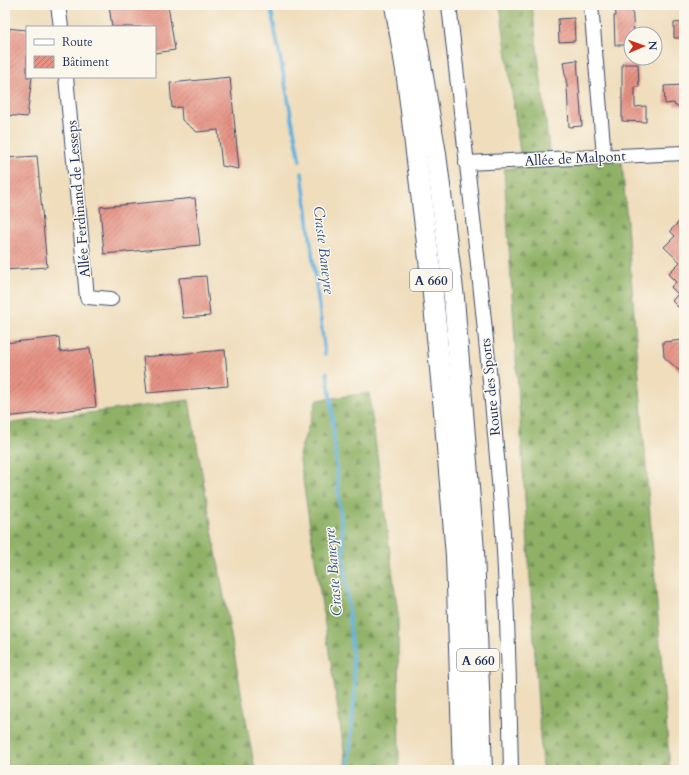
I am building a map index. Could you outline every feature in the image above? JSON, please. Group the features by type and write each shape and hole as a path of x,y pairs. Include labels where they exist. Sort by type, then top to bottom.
{"highway":[{"path":"386,5 432,284"},
{"name":"A 660","path":"395,5 406,70 432,284 444,411 456,556 463,770"},
{"name":"A 660","path":"411,5 436,154 454,298 474,551 482,770"},
{"path":"420,5 436,154"}],"street":[{"path":"58,5 61,26"},
{"name":"Route des Sports","path":"449,5 491,387 502,521 508,653 511,770"},
{"path":"591,5 604,156"},
{"name":"Allée Ferdinand de Lesseps","path":"66,78 87,297 111,299"},
{"name":"Allée de Malpont","path":"466,163 684,153"}],"green space":[{"path":"500,5 532,5 551,165 622,160 670,770 545,770 542,767 504,169 522,167"},
{"path":"369,393 398,614 399,770 347,770 299,454 317,400"},
{"path":"189,400 255,770 5,770 5,424"}],"building":[{"path":"109,5 168,5 175,50 156,53 156,26 112,26"},
{"path":"615,5 632,5 633,26 623,26 623,45 615,45 614,16 616,16"},
{"path":"574,18 575,41 559,42 558,19"},
{"path":"684,22 684,38 674,38 674,23"},
{"path":"5,28 26,30 26,78 32,78 27,117 5,115"},
{"path":"577,60 582,126 569,127 567,86 563,62"},
{"path":"622,64 623,66 638,66 639,87 635,87 635,107 646,106 646,122 622,121"},
{"path":"230,77 239,169 222,166 218,130 197,132 182,120 181,107 172,108 170,83"},
{"path":"684,85 684,106 675,106 674,103 665,104 664,86"},
{"path":"37,156 47,267 5,270 5,158"},
{"path":"195,198 200,245 104,254 100,207"},
{"path":"684,217 684,313 672,301 678,294 671,287 676,282 668,274 680,262 664,247 675,236 670,231"},
{"path":"206,276 210,316 183,318 179,278"},
{"path":"59,337 60,352 90,348 96,407 5,417 5,343"},
{"path":"684,340 684,375 664,357 663,342"},
{"path":"225,350 228,386 147,393 143,357"}],"waterway":[{"name":"Craste Baneyre","path":"270,5 300,161"},
{"name":"Craste Baneyre","path":"302,173 325,354"},
{"name":"Craste Baneyre","path":"327,372 331,401 355,689 348,770"}]}
